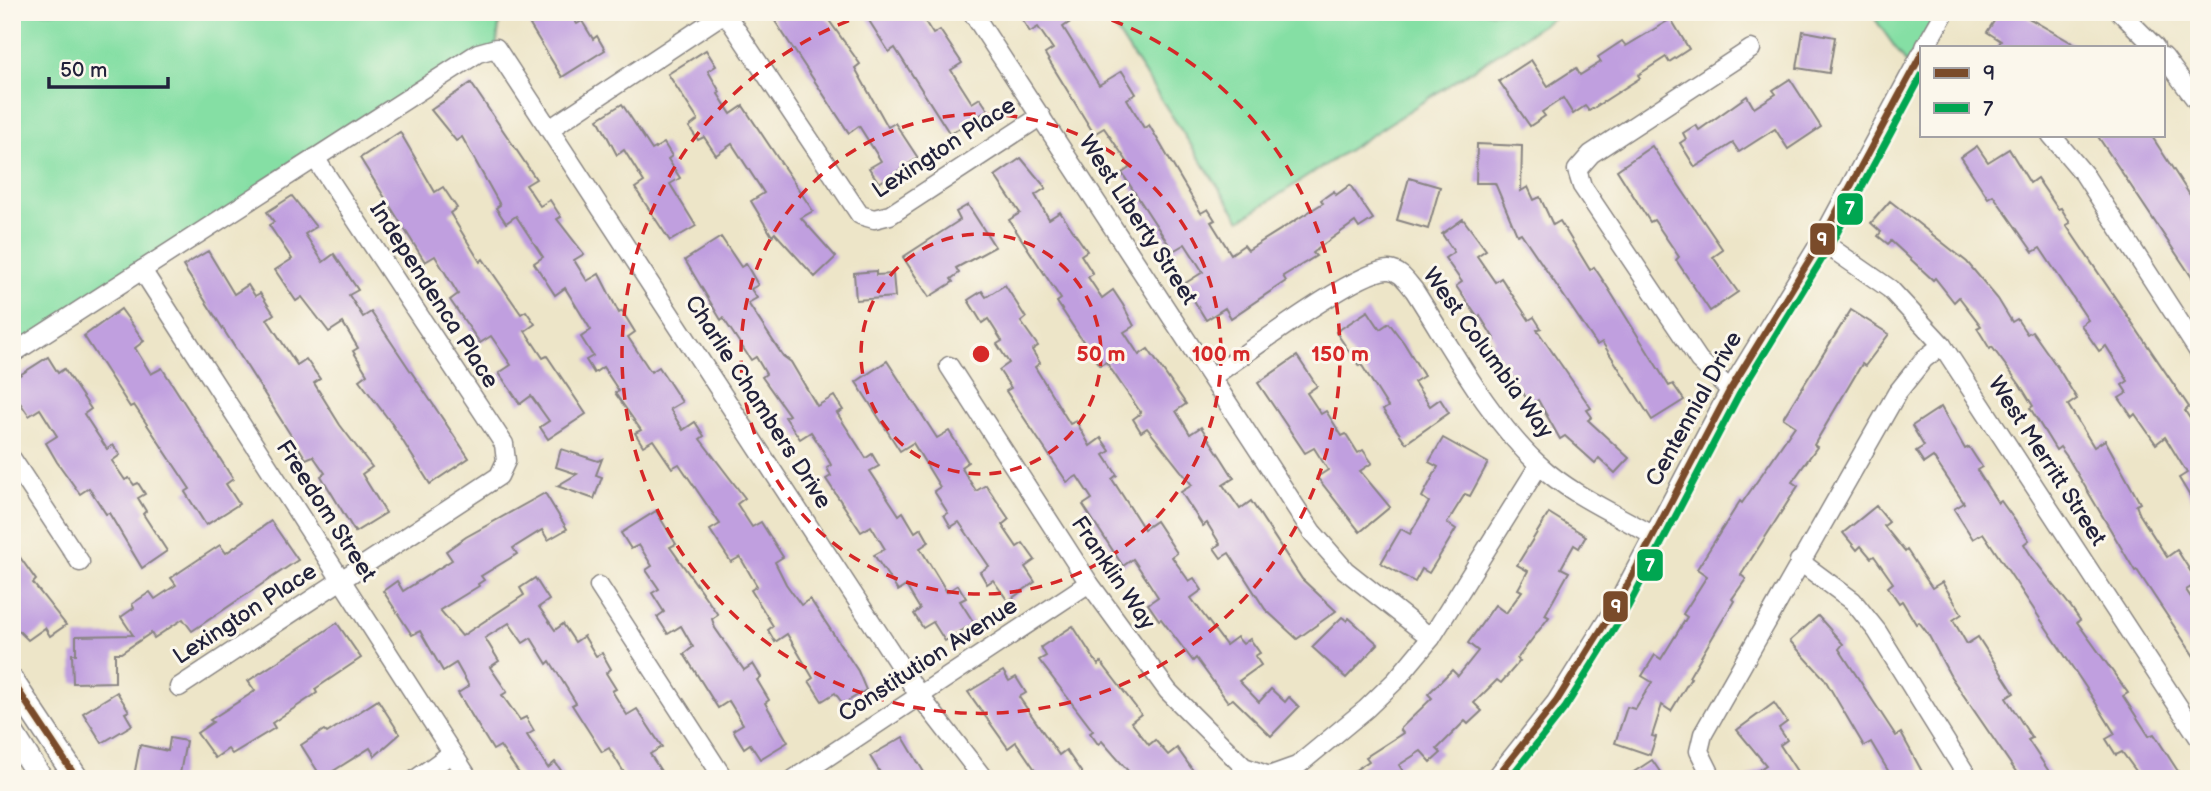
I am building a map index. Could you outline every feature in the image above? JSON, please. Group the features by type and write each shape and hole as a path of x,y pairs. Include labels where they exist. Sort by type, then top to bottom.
{"street":[{"name":"West Liberty Street","path":"972,12 1320,542 1345,570 1431,638"},
{"path":"1926,46 1945,12"},
{"path":"2120,12 2154,46"},
{"name":"Lexington Place","path":"725,13 860,215 874,219 890,215 1041,116"},
{"path":"551,128 725,13"},
{"name":"Charlie Chambers Drive","path":"315,158 478,53 496,48 551,128 919,695 984,779"},
{"path":"1730,390 1699,360 1582,186 1577,170 1591,155 1751,50"},
{"name":"Centennial Drive","path":"1503,776 1578,669 1619,601 1730,390 1821,241 1920,56"},
{"path":"2166,60 2199,104"},
{"path":"2052,136 2084,174 2197,344"},
{"path":"12,354 315,158"},
{"name":"Independenca Place","path":"315,158 504,444 506,461"},
{"name":"West Merritt Street","path":"1821,241 1890,289 1942,345 2199,737"},
{"name":"Freedom Street","path":"142,270 469,779"},
{"name":"West Columbia Way","path":"1212,377 1356,280 1389,270 1400,274 1415,290 1496,415 1539,465 1583,496 1652,535"},
{"path":"1713,779 1699,751 1703,734 1896,393 1908,375 1942,345"},
{"name":"Franklin Way","path":"949,366 1089,583 1168,691 1244,767 1269,776 1297,766 1327,743 1396,680 1431,638"},
{"path":"12,459 80,562"},
{"name":"Lexington Place","path":"179,687 499,476 506,461"},
{"path":"1431,638 1539,465"},
{"path":"1799,561 1853,601 1877,631 1969,779"},
{"name":"Constitution Avenue","path":"794,779 1089,583"},
{"path":"599,586 724,779"},
{"path":"12,681 77,779"},
{"path":"12,733 41,779"},
{"path":"416,779 452,753"}],"green space":[{"path":"12,12 501,12 496,48 12,354"},
{"path":"1104,12 1562,12 1240,220"},
{"path":"1870,12 1945,12 1926,46 1920,46 1920,57 1912,71"}],"building":[{"path":"528,12 569,12 577,24 582,21 593,39 597,36 605,50 562,77 530,25 535,22"},
{"path":"769,12 823,12 860,64 855,68 888,127 895,123 918,158 879,183 869,168 881,161 859,126 849,133"},
{"path":"879,12 906,12 909,18 919,12 933,34 940,30 962,63 951,70 972,103 980,98 988,110 950,134 895,48 889,52 868,19"},
{"path":"1017,12 1085,12 1063,27 1099,85 1122,71 1136,94 1127,99 1144,128 1149,125 1201,213 1208,209 1215,220 1211,222 1231,254 1244,245 1248,250 1323,203 1321,200 1334,191 1336,195 1350,185 1373,219 1359,228 1355,222 1313,253 1316,256 1283,276 1286,281 1231,318 1225,308 1206,320 1184,284 1203,272 1185,244 1173,251 1122,173 1131,167 1104,128 1094,134 1045,54 1053,49 1038,27 1030,32"},
{"path":"2000,12 2018,12 2077,46 1998,46 2001,41 1987,32"},
{"path":"1671,19 1689,49 1669,62 1666,57 1638,75 1640,78 1589,111 1585,106 1573,114 1563,98 1542,112 1545,116 1530,126 1499,81 1531,60 1548,86 1576,68 1580,75 1601,62 1598,57 1622,41 1626,46"},
{"path":"1803,31 1835,37 1829,73 1797,68"},
{"path":"706,50 716,66 708,71 720,92 718,94 731,114 743,106 813,211 801,218 836,257 815,277 775,233 772,236 751,201 764,193 732,144 716,155 704,137 698,140 689,127 698,120 668,74"},
{"path":"1790,79 1821,127 1788,149 1775,129 1739,152 1733,143 1695,167 1680,143 1686,139 1683,133 1696,125 1699,130 1747,96 1754,108 1776,94 1773,90"},
{"path":"471,83 536,179 526,185 540,206 550,200 561,217 557,219 584,254 574,260 587,281 599,274 619,313 622,311 635,332 628,337 651,372 659,367 682,402 670,409 683,430 695,422 704,436 700,439 745,498 737,504 752,527 761,522 783,557 775,562 786,584 801,605 810,599 858,671 866,690 843,704 835,693 822,701 809,681 813,678 787,634 775,642 768,630 773,626 751,590 757,586 740,557 731,562 710,530 720,524 679,464 672,468 653,440 643,446 635,433 641,430 615,393 619,391 603,367 594,373 586,360 593,356 581,337 591,330 565,288 555,295 534,263 543,257 516,216 506,223 496,208 500,205 462,137 456,141 431,110"},
{"path":"622,104 652,150 664,143 672,156 668,159 680,178 670,184 696,226 670,241 635,188 644,182 624,150 617,155 598,119"},
{"path":"400,132 435,192 443,187 457,208 450,213 480,262 483,259 521,314 526,311 535,324 525,331 543,358 547,356 586,414 548,439 540,427 549,421 531,396 520,404 499,373 511,365 491,336 480,343 450,300 458,294 435,256 425,262 360,158"},
{"path":"2098,136 2152,136 2199,209 2199,288"},
{"path":"1477,144 1522,146 1521,191 1528,187 1534,200 1540,197 1553,225 1560,221 1590,270 1594,267 1608,288 1669,386 1673,384 1684,400 1652,420 1602,342 1597,345 1521,233 1517,235 1495,183 1476,183"},
{"path":"1652,146 1723,250 1713,257 1738,292 1710,311 1676,260 1679,257 1654,220 1650,222 1617,170"},
{"path":"1977,146 1988,162 2009,149 2030,183 2037,178 2058,209 2061,208 2070,223 2066,225 2189,407 2185,411 2199,432 2199,511 2179,478 2187,473 2165,437 2156,444 2135,414 2132,417 2119,398 2127,393 2122,385 2128,381 2106,346 2099,351 2081,325 2088,320 2040,248 2033,252 1993,195 1988,198 1961,157"},
{"path":"1021,158 1046,188 1035,195 1049,219 1060,212 1087,251 1081,255 1093,274 1088,277 1102,298 1113,290 1123,305 1134,326 1124,332 1139,355 1148,349 1186,404 1176,411 1190,434 1201,427 1234,478 1223,485 1240,509 1251,501 1302,579 1336,611 1297,639 1265,609 1229,553 1221,558 1214,548 1220,544 1207,523 1203,526 1181,492 1192,485 1147,428 1141,432 1133,419 1141,413 1106,362 1100,365 1078,334 1057,302 1061,299 1009,220 1020,213 995,176"},
{"path":"1409,178 1440,187 1428,229 1397,220"},
{"path":"292,196 316,227 305,234 323,262 334,254 358,290 349,295 363,317 371,312 469,458 430,484 392,424 359,380 367,374 353,351 358,348 343,323 329,332 302,297 296,301 275,270 292,259 269,225 274,222 267,212"},
{"path":"1890,201 1967,262 1998,299 2012,322 2017,319 2027,334 2032,331 2058,368 2077,399 2068,405 2094,447 2105,440 2140,503 2136,505 2140,515 2167,557 2177,550 2198,583 2186,590 2199,609 2199,664 2137,570 2135,571 2068,458 2060,447 2056,450 2030,408 2033,406 2020,385 1992,347 1990,349 1977,328 1981,326 1959,297 1954,302 1935,278 1933,280 1891,241 1888,244 1878,236 1881,232 1871,223"},
{"path":"968,205 995,247 956,268 959,273 951,279 953,282 929,297 903,257 960,220 956,212"},
{"path":"1463,219 1486,250 1477,256 1495,282 1501,278 1529,320 1534,317 1541,328 1537,330 1591,408 1587,410 1592,417 1588,420 1629,458 1615,473 1599,458 1595,463 1565,436 1560,439 1538,400 1531,405 1490,343 1495,340 1456,286 1462,282 1445,258 1454,252 1442,234"},
{"path":"721,237 741,267 746,264 758,285 751,289 757,298 748,303 783,356 791,362 817,406 834,396 843,410 837,413 866,458 872,454 879,466 870,471 899,515 903,512 915,532 921,528 929,542 920,548 947,592 958,585 966,598 960,601 974,623 945,641 933,622 923,628 914,614 920,609 906,586 898,591 874,555 885,549 871,526 861,532 826,479 831,476 827,468 831,465 811,432 800,439 785,417 789,415 762,377 766,374 756,357 751,360 723,318 721,320 685,260"},
{"path":"208,251 234,294 248,285 255,296 260,293 274,314 267,319 297,365 306,359 320,379 314,383 340,425 372,467 362,474 386,513 355,532 321,476 325,473 313,456 306,459 183,266"},
{"path":"876,271 876,275 893,274 895,297 856,300 854,273"},
{"path":"1005,285 1026,318 1021,322 1038,346 1032,350 1040,363 1035,367 1070,424 1076,421 1090,446 1101,438 1110,451 1104,455 1117,475 1112,479 1144,529 1156,521 1177,553 1172,557 1189,581 1194,578 1202,590 1191,598 1226,645 1237,637 1243,644 1250,639 1260,653 1255,656 1261,665 1239,681 1259,702 1271,689 1285,702 1289,697 1299,707 1271,736 1233,699 1228,702 1196,658 1193,661 1161,619 1159,620 1148,604 1158,597 1133,559 1123,566 1083,505 1092,499 1077,476 1067,482 1006,391 1011,388 999,370 1009,363 997,344 1002,341 988,319 982,323 968,300 982,291 986,297"},
{"path":"121,309 144,341 135,348 151,374 162,368 233,479 226,484 239,504 206,525 185,492 190,489 134,405 130,407 84,336"},
{"path":"1851,310 1889,334 1865,366 1862,364 1814,445 1817,447 1792,482 1798,486 1741,575 1746,579 1732,599 1734,601 1671,711 1662,705 1652,736 1656,737 1650,755 1615,743 1627,707 1635,709 1652,682 1642,676 1655,655 1661,659 1687,617 1683,614 1707,576 1697,569 1740,501 1742,503 1795,426 1783,418"},
{"path":"1368,311 1380,329 1389,323 1404,343 1424,376 1414,382 1430,406 1440,399 1449,413 1406,443 1383,410 1388,407 1361,364 1359,366 1336,332"},
{"path":"1297,356 1317,386 1307,393 1321,414 1326,411 1342,436 1346,434 1358,453 1363,450 1372,463 1360,471 1390,507 1360,532 1317,477 1328,470 1314,448 1305,453 1258,383"},
{"path":"48,357 58,373 64,369 91,409 84,414 107,449 113,445 120,455 112,461 125,480 129,478 134,485 138,483 145,494 138,498 146,511 143,514 167,551 142,568 109,513 106,514 89,488 80,494 57,462 46,443 57,436 40,409 29,416 12,391 12,380"},
{"path":"887,361 937,438 949,431 968,462 961,467 976,491 986,485 1009,519 1002,525 1017,547 1023,543 1035,560 1025,567 1035,582 1008,601 993,580 987,584 980,572 989,566 959,522 951,527 944,515 948,513 934,491 940,487 913,443 900,451 856,382"},
{"path":"1941,407 1965,449 1969,447 1982,467 1977,470 1998,503 2001,501 2029,540 2024,544 2032,557 2080,620 2077,622 2128,693 2123,696 2149,736 2154,734 2183,779 2142,779 2122,752 2116,755 2106,739 2115,734 2089,692 1983,533 1973,539 1954,509 1964,503 1933,457 1924,463 1916,451 1924,446 1912,426"},
{"path":"1443,438 1488,463 1470,496 1465,494 1447,523 1456,529 1447,544 1429,573 1422,569 1415,582 1381,563 1401,529 1410,534 1429,502 1422,497 1438,467 1429,462"},
{"path":"561,449 598,461 602,459 596,475 602,477 594,499 557,486 577,474 556,467"},
{"path":"545,493 567,529 548,540 542,530 513,548 517,554 481,576 484,580 479,586 440,610 462,636 524,595 520,588 535,578 549,600 539,607 555,630 563,624 575,642 584,636 596,656 602,653 611,669 606,673 616,689 612,691 627,715 637,709 662,747 650,754 666,779 628,779 609,748 602,752 572,705 576,703 550,661 547,664 531,638 523,643 509,623 485,638 499,661 490,667 507,692 502,695 520,720 526,717 534,731 527,735 548,768 555,762 567,779 523,779 500,746 493,750 458,693 469,686 456,663 443,671 420,631 412,635 383,591 397,581 403,591 452,560 446,551 466,537"},
{"path":"1876,506 1889,522 1884,526 1905,552 1907,550 1932,588 1942,582 1962,614 1953,620 1967,644 1978,637 2014,693 2006,698 2032,738 2028,740 2054,779 2021,779 1951,677 1928,634 1919,622 1916,624 1902,601 1899,603 1888,587 1893,583 1874,556 1871,558 1861,546 1857,550 1843,533"},
{"path":"656,511 676,544 670,547 718,615 712,619 715,628 744,670 753,664 761,677 757,680 769,700 765,703 788,742 760,759 750,744 744,748 733,730 743,724 729,701 718,708 684,654 693,647 681,626 668,634 657,617 664,612 652,593 659,589 646,570 652,566 639,545 631,549 621,533"},
{"path":"1549,513 1586,536 1579,548 1574,545 1561,568 1569,572 1545,615 1549,617 1517,659 1520,661 1501,683 1497,680 1474,703 1482,711 1468,724 1465,721 1437,749 1441,753 1431,762 1421,751 1399,765 1404,773 1395,779 1342,779 1369,761 1366,757 1403,733 1400,729 1432,698 1428,694 1452,670 1458,676 1478,651 1468,643 1495,605 1506,613 1522,591 1518,589 1528,571 1517,565"},
{"path":"271,521 298,560 192,631 183,619 154,638 151,633 121,653 115,653 115,682 73,683 72,654 76,654 76,636 133,635 121,617 134,608 132,604 150,592 155,599 176,585 171,578 181,571 220,545 226,553"},
{"path":"12,546 36,580 33,583 66,625 50,636 45,628 28,640 12,624"},
{"path":"1818,616 1843,644 1839,649 1896,736 1901,733 1926,779 1893,779 1871,742 1864,746 1824,678 1790,641"},
{"path":"1342,617 1347,621 1349,618 1378,644 1346,678 1312,647"},
{"path":"337,623 361,658 315,689 317,693 272,723 275,728 232,754 228,749 215,758 197,733 213,722 210,720 255,691 248,681"},
{"path":"1073,626 1098,665 1101,662 1141,714 1131,722 1149,745 1155,740 1168,755 1177,748 1199,779 1135,779 1102,741 1098,744 1090,733 1093,731 1039,660 1046,656 1041,647"},
{"path":"1003,671 1009,681 1016,677 1026,693 1019,697 1059,755 1066,750 1086,779 1025,779 1036,771 1016,742 1008,748 968,692"},
{"path":"117,692 129,711 125,713 132,725 102,743 83,713"},
{"path":"378,700 400,734 375,756 370,748 322,778 301,745 324,730 327,733"},
{"path":"1774,703 1787,722 1779,728 1787,740 1780,745 1802,779 1745,779 1766,765 1737,730"},
{"path":"903,737 928,779 884,779 870,756"},
{"path":"170,738 186,741 179,779 134,776 140,745 168,751"},
{"path":"1652,760 1665,779 1623,779"}],"transit line":[{"name":"9","path":"1495,779 1556,702 1619,601 1730,390 1821,241 1920,57"},
{"name":"7","path":"1509,779 1565,708 1628,607 1739,395 1830,246 1920,79"},
{"name":"9","path":"12,681 77,779"}]}
